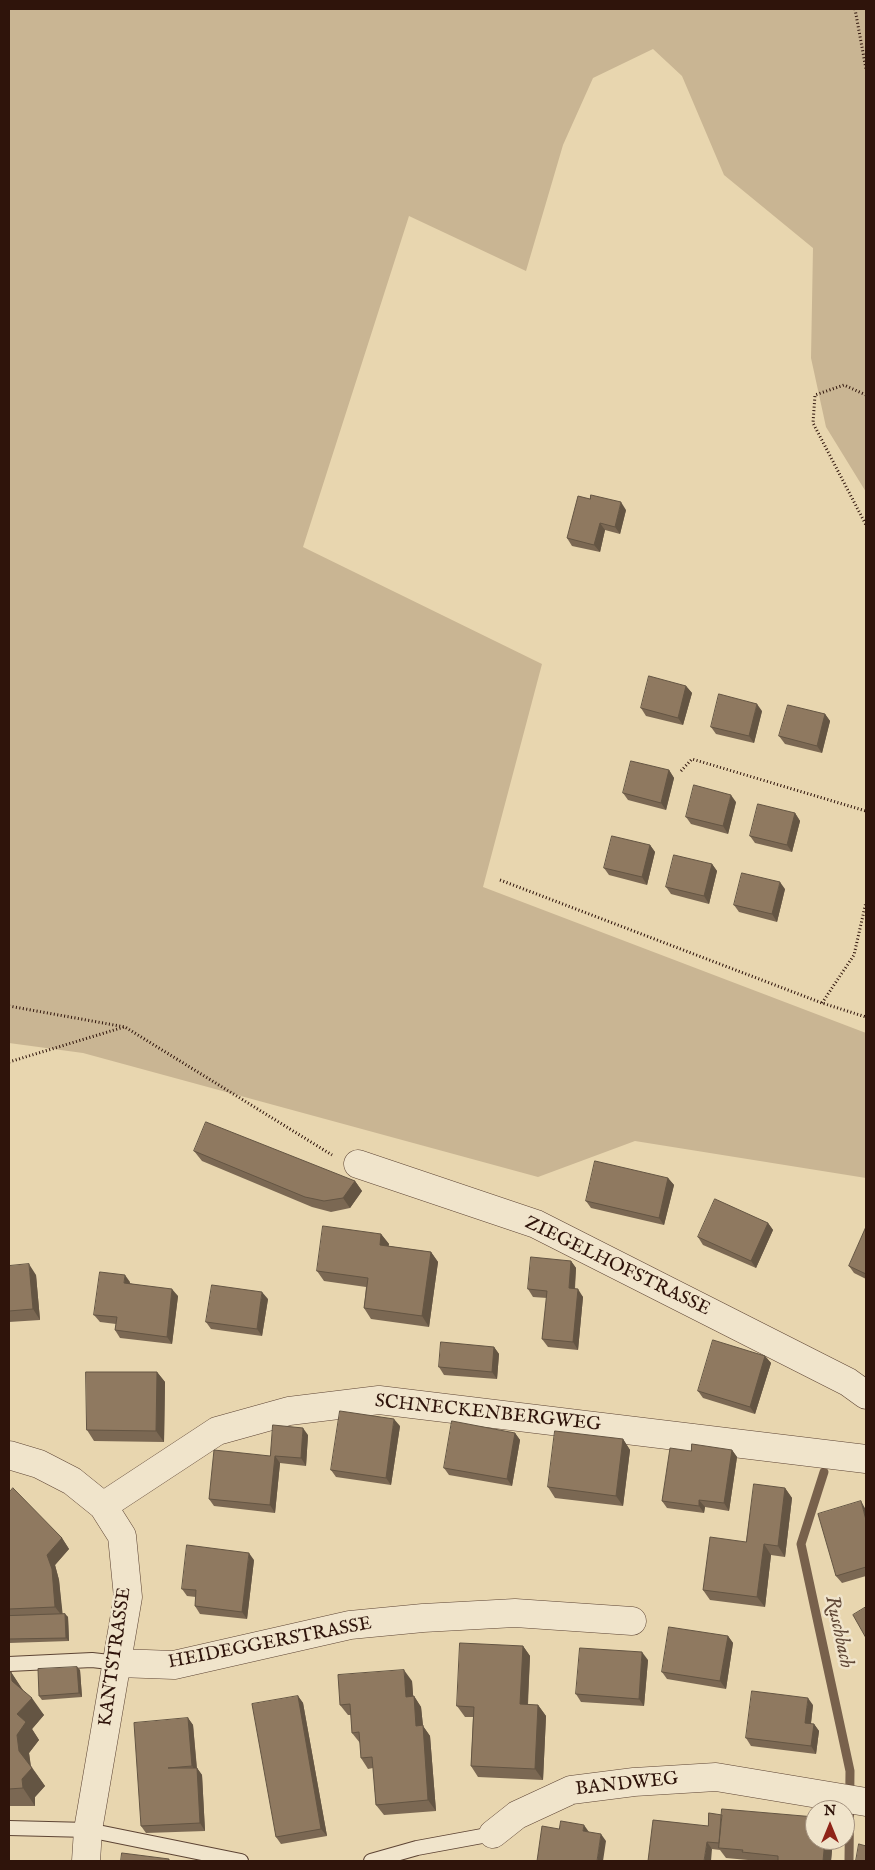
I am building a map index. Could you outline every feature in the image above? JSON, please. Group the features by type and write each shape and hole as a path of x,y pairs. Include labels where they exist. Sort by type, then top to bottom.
{"street":[{"name":"ZIEGELHOFSTRASSE","path":"358,1164 536,1224 848,1382 866,1395"},
{"name":"SCHNECKENBERGWEG","path":"103,1506 217,1430 289,1411 379,1400 866,1459"},
{"name":"KANTSTRASSE","path":"9,1455 39,1464 72,1481 103,1506 122,1536 128,1597 88,1830 86,1861"},
{"name":"HEIDEGGERSTRASSE","path":"118,1663 174,1665 350,1625 423,1618 515,1613 632,1621"},
{"name":"BANDWEG","path":"493,1834 518,1815 571,1790 634,1782 716,1777 820,1793 864,1802"}],"lane":[{"path":"9,1664 92,1660 118,1663"},
{"path":"9,1828 88,1830 241,1861"},
{"name":"BANDWEG","path":"371,1861 417,1848 493,1834"}],"path":[{"path":"855,9 866,69"},
{"path":"866,395 844,385 815,395 813,423 866,525"},
{"path":"681,771 692,759 866,811"},
{"path":"500,880 822,1003 866,1017"},
{"path":"822,1003 854,955 866,902"},
{"path":"9,1006 124,1027 326,1153 358,1164"},
{"path":"9,1062 124,1027"}],"shaded area":[{"path":"9,9 866,9 866,492 826,427 811,358 813,248 724,175 682,76 653,49 593,78 563,145 526,271 409,216 303,547 542,664 483,887 866,1033 866,1178 635,1141 538,1177 83,1053 9,1043"}],"building":[{"path":"591,495 621,502 615,527 600,523 594,545 567,538 578,496 590,499"},
{"path":"649,676 686,686 678,718 641,708"},
{"path":"719,694 757,704 749,736 711,727"},
{"path":"788,705 825,714 817,746 779,736"},
{"path":"631,761 669,770 661,803 623,793"},
{"path":"694,785 731,795 723,826 686,817"},
{"path":"758,804 795,813 787,845 750,836"},
{"path":"612,836 650,845 642,877 604,868"},
{"path":"674,855 712,864 704,896 666,887"},
{"path":"742,873 780,882 772,914 734,905"},
{"path":"206,1122 355,1181 343,1198 324,1201 305,1197 194,1151"},
{"path":"595,1161 668,1178 659,1218 586,1201"},
{"path":"715,1199 768,1223 751,1261 698,1237"},
{"path":"323,1226 381,1234 380,1245 431,1252 422,1316 364,1308 368,1278 317,1271"},
{"path":"866,1227 866,1274 849,1266"},
{"path":"531,1257 571,1261 569,1288 578,1289 573,1342 542,1339 547,1291 528,1289"},
{"path":"29,1264 33,1309 9,1311 9,1266"},
{"path":"100,1272 125,1275 124,1283 172,1289 167,1337 115,1330 117,1317 94,1315"},
{"path":"212,1285 262,1292 257,1329 206,1322"},
{"path":"713,1340 765,1356 750,1407 698,1391"},
{"path":"441,1342 494,1347 492,1372 439,1367"},
{"path":"86,1372 157,1372 156,1431 87,1430"},
{"path":"340,1411 394,1419 386,1478 331,1470"},
{"path":"452,1421 515,1433 507,1479 444,1468"},
{"path":"273,1425 303,1428 301,1458 275,1456 270,1505 209,1499 214,1450 270,1456"},
{"path":"555,1431 623,1439 616,1496 548,1487"},
{"path":"692,1444 732,1450 724,1503 699,1500 699,1506 662,1501 670,1448 691,1451"},
{"path":"754,1484 785,1488 778,1546 764,1544 757,1597 703,1590 710,1537 746,1542"},
{"path":"13,1488 62,1538 47,1555 52,1569 55,1607 9,1609 9,1493"},
{"path":"861,1501 866,1520 866,1567 836,1576 818,1514"},
{"path":"187,1545 249,1553 242,1612 195,1606 196,1590 182,1589"},
{"path":"866,1607 866,1638 853,1615"},
{"path":"65,1614 66,1638 9,1639 9,1616"},
{"path":"669,1627 728,1636 720,1681 662,1672"},
{"path":"460,1643 523,1646 520,1704 538,1705 535,1769 471,1766 474,1707 457,1706"},
{"path":"580,1648 642,1652 639,1699 576,1694"},
{"path":"77,1667 79,1693 39,1696 38,1669"},
{"path":"404,1670 406,1697 414,1696 416,1726 423,1725 428,1800 376,1805 372,1757 361,1758 359,1732 352,1733 350,1704 340,1705 338,1675"},
{"path":"9,1672 11,1672 12,1681 32,1698 17,1714 26,1722 17,1735 19,1751 32,1768 22,1779 23,1788 9,1789"},
{"path":"752,1691 808,1698 805,1723 814,1724 811,1746 746,1738"},
{"path":"298,1696 321,1829 276,1837 252,1704"},
{"path":"188,1718 192,1766 168,1768 197,1768 200,1823 141,1826 134,1723"},
{"path":"722,1809 805,1816 805,1850 824,1850 823,1861 778,1861 778,1856 719,1848"},
{"path":"709,1813 722,1815 719,1843 707,1842 704,1861 648,1861 653,1820 708,1826"},
{"path":"561,1821 584,1825 583,1831 601,1834 597,1861 537,1861 542,1826 559,1829"},
{"path":"859,1844 866,1846 866,1861 856,1861"},
{"path":"122,1853 169,1859 169,1861 121,1861"}],"waterway":[{"name":"Ruschbach","path":"824,1472 801,1544 850,1771 849,1861"}]}
